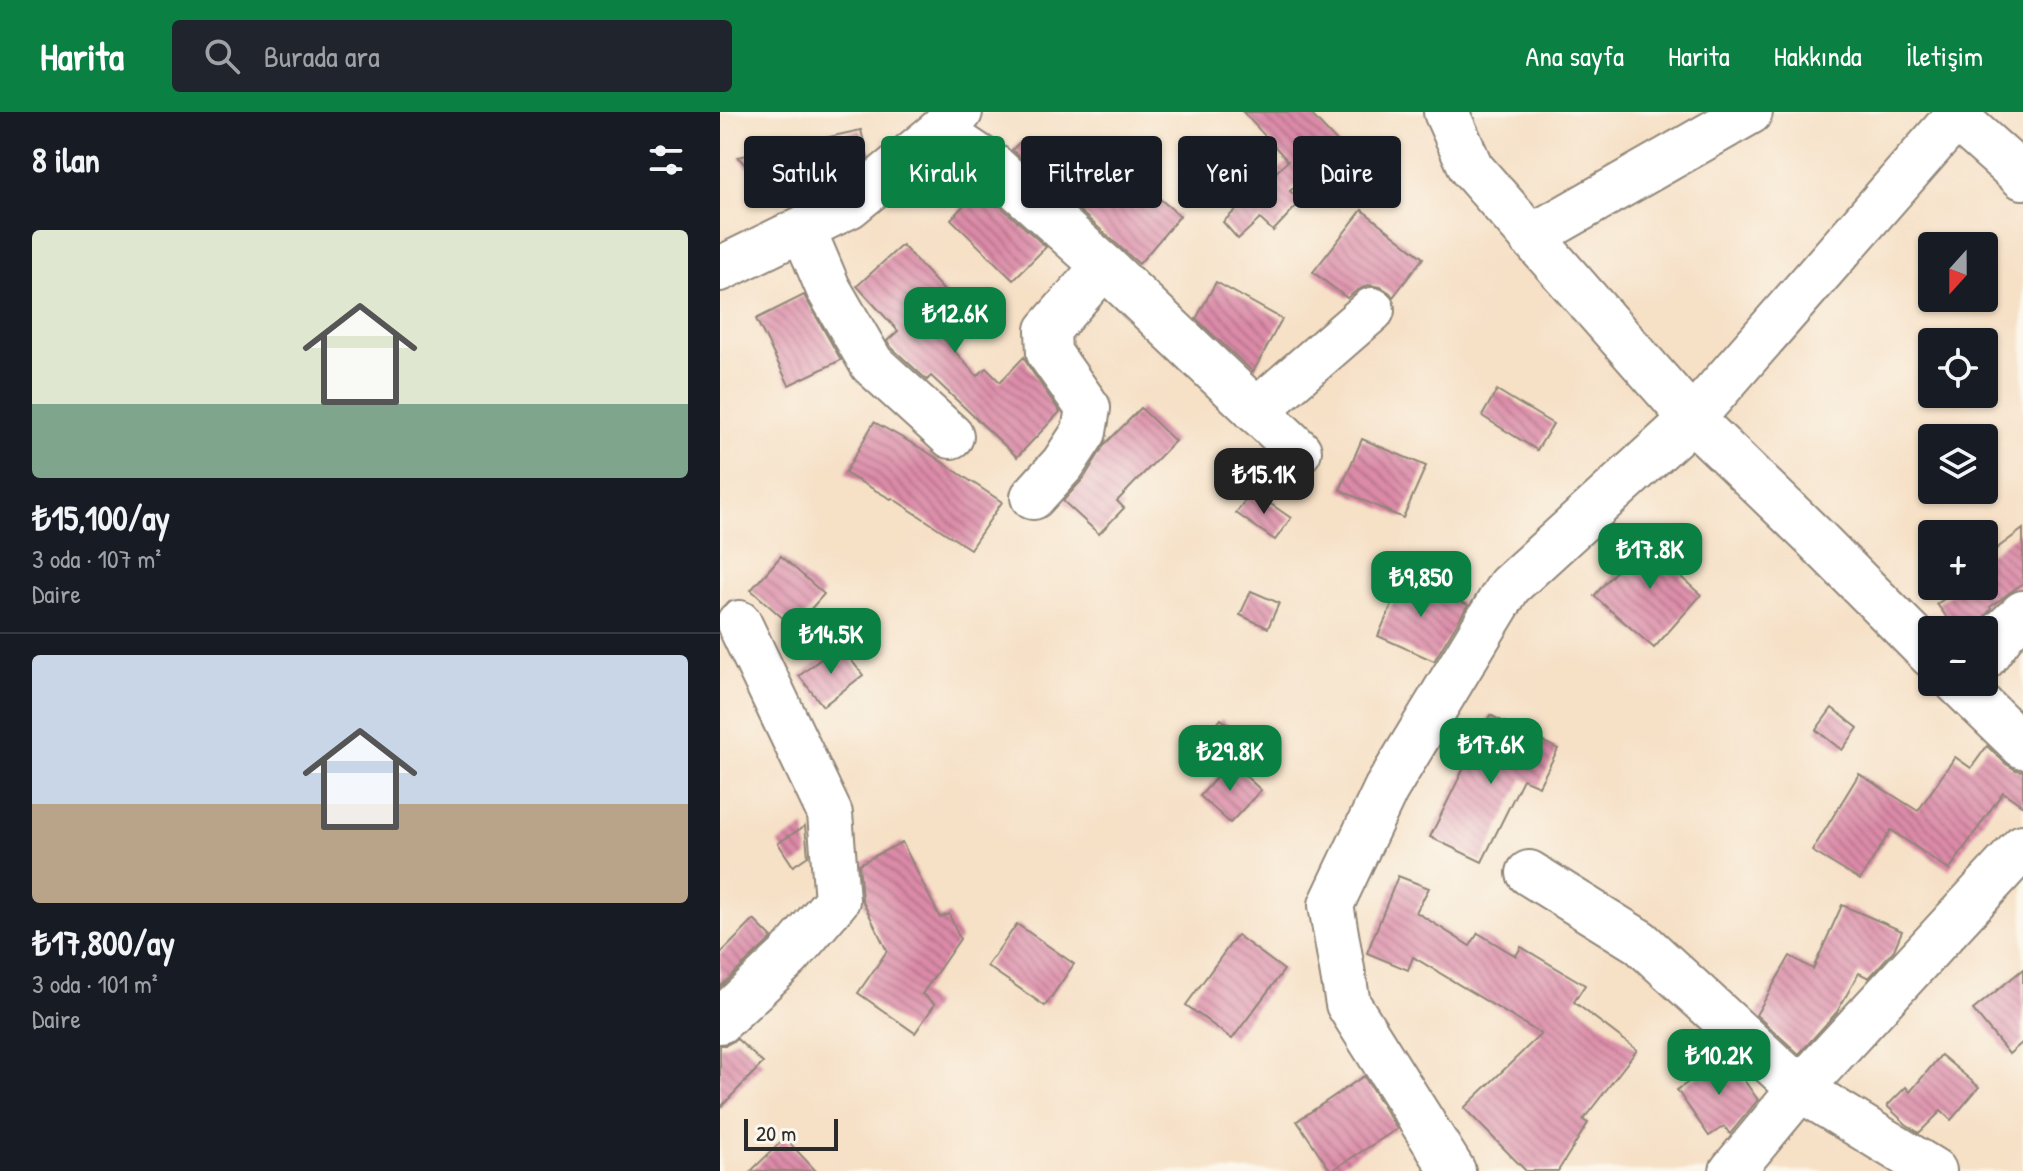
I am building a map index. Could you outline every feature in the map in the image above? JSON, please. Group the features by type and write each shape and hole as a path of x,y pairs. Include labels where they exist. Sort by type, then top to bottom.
{"street":[{"path":"1446,112 1471,168 1692,419 1918,642"},
{"path":"1531,237 1750,112"},
{"path":"1453,1171 1348,1004 1331,905 1386,789 1509,586 1692,419 1958,115 2023,177"},
{"path":"720,269 849,206 950,122 994,167 1104,266 1299,451"},
{"path":"803,229 828,288 872,364 951,436"},
{"path":"1033,497 1063,464 1084,432 1088,408 1049,353 1048,330 1104,266"},
{"path":"1256,411 1372,310"},
{"path":"1998,639 2023,613"},
{"path":"720,1021 789,956 837,900 830,814 739,623"},
{"path":"1982,696 2023,746"},
{"path":"1732,1171 1800,1089 2023,847"},
{"path":"1529,873 1640,942 1800,1089 1934,1171"}],"building":[{"path":"1243,112 1309,112 1332,136 1293,136 1293,188 1290,191 1294,208 1273,231 1260,219 1238,239 1223,222 1238,208 1277,208 1277,171 1288,161 1277,149 1277,136 1265,136"},
{"path":"861,130 862,136 834,136"},
{"path":"1020,142 1021,158 1012,150"},
{"path":"1162,201 1180,216 1139,264 1077,208 1162,208"},
{"path":"961,208 1002,208 1046,247 1013,280 951,219"},
{"path":"1362,210 1423,258 1393,297 1381,287 1368,285 1347,298 1313,272"},
{"path":"902,245 957,305 933,327 977,376 986,368 1000,382 1024,357 1060,412 1017,457 931,376 927,380 892,348 887,341 898,331 857,286"},
{"path":"1216,282 1282,319 1253,372 1196,319"},
{"path":"804,295 841,360 789,385 756,319"},
{"path":"1497,390 1553,424 1537,450 1482,416"},
{"path":"1141,408 1175,441 1117,501 1124,508 1099,534 1063,501 1084,478 1105,444"},
{"path":"874,422 924,450 1002,502 970,549 892,498 845,473"},
{"path":"1362,439 1426,466 1403,518 1340,490"},
{"path":"1252,491 1291,518 1275,540 1236,513"},
{"path":"2023,529 2023,583 1990,607 1985,616 1946,616 1937,604 1943,600 1998,600 1998,548"},
{"path":"1650,532 1690,567 1681,577 1701,595 1654,648 1594,596"},
{"path":"781,556 824,594 794,628 751,590"},
{"path":"1404,577 1468,605 1434,661 1378,636"},
{"path":"1251,591 1279,603 1268,628 1240,615"},
{"path":"839,645 863,675 823,706 799,676"},
{"path":"1832,708 1858,728 1842,750 1816,730"},
{"path":"1490,715 1558,749 1539,786 1523,779 1482,862 1430,837"},
{"path":"1221,719 1246,739 1229,761 1204,741"},
{"path":"1987,746 2006,764 2023,771 2023,806 2003,792 1949,870 1891,830 1860,880 1812,851 1859,774 1918,811 1955,757 1971,768"},
{"path":"1230,762 1261,790 1230,823 1200,796"},
{"path":"805,826 808,856 793,866 778,843"},
{"path":"902,842 940,918 949,914 960,939 922,994 935,1004 915,1033 858,993 887,951 862,900 859,864"},
{"path":"1398,876 1429,888 1416,912 1470,946 1478,933 1516,956 1521,947 1585,985 1574,1002 1637,1050 1583,1120 1588,1123 1558,1171 1526,1171 1464,1108 1541,1034 1413,957 1408,970 1367,953"},
{"path":"1842,905 1902,931 1894,950 1869,978 1859,973 1837,1012 1799,1054 1756,1015 1790,956 1813,969"},
{"path":"754,920 772,938 720,987 720,954"},
{"path":"1017,924 1074,964 1045,1006 987,966"},
{"path":"1237,935 1284,970 1232,1039 1186,1005"},
{"path":"2023,969 2023,1042 2009,1054 1973,1010"},
{"path":"737,1039 763,1063 720,1108 720,1045"},
{"path":"1941,1055 1979,1087 1951,1120 1941,1111 1919,1133 1887,1106 1906,1087 1910,1092"},
{"path":"1727,1056 1758,1100 1730,1134 1724,1126 1709,1136 1677,1090"},
{"path":"1364,1076 1397,1129 1331,1171 1297,1121"},
{"path":"785,1138 816,1171 751,1171"}]}
